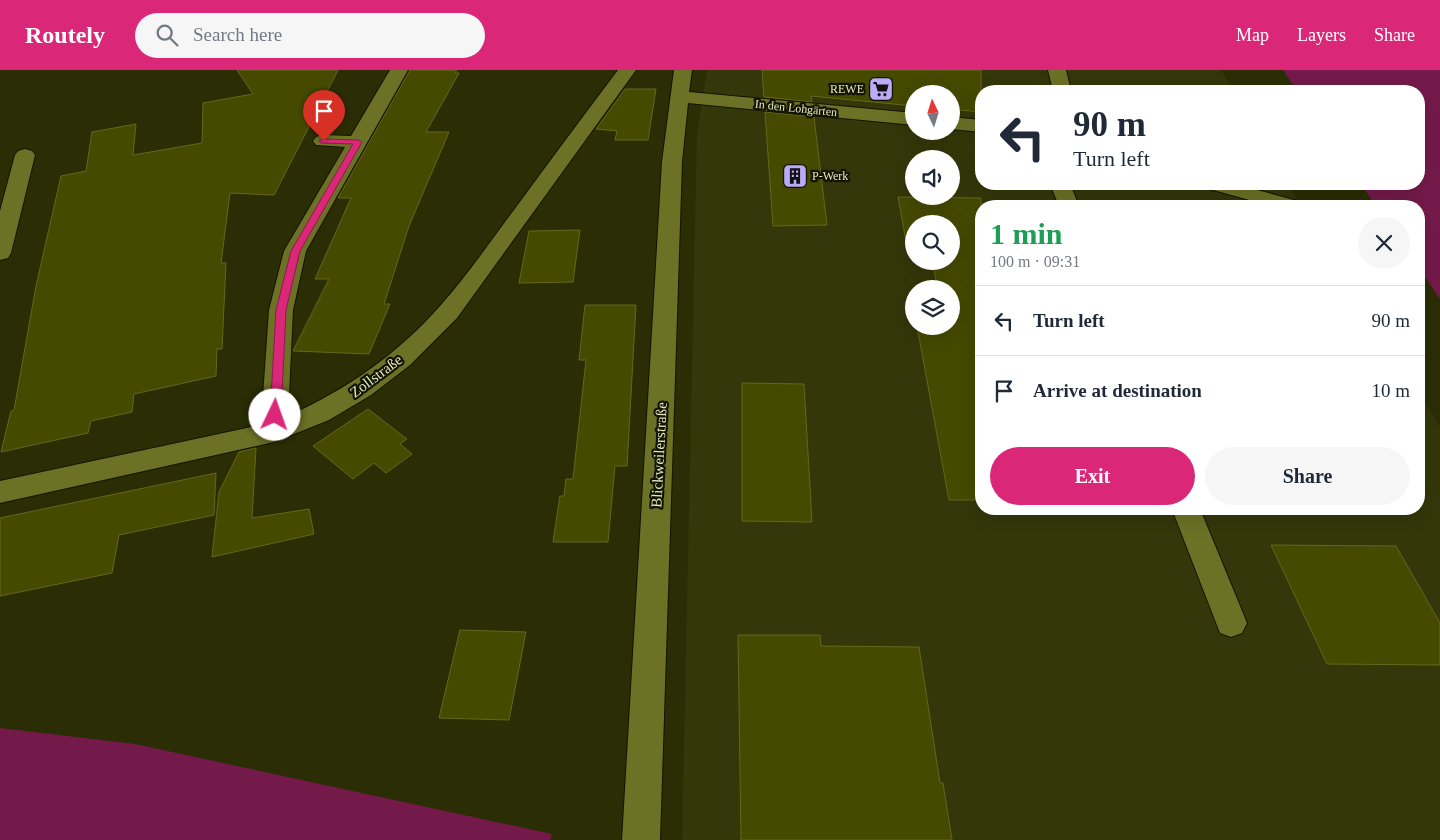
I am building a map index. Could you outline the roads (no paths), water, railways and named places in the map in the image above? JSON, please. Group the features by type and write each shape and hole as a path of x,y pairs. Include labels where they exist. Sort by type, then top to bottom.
{"street":[{"path":"274,432 281,310 295,251 399,70"},
{"name":"Zollstraße","path":"0,492 274,432 303,423 332,408 396,362 437,325 468,287 627,70"},
{"name":"Blickweilerstraße","path":"641,840 672,172 683,70"},
{"path":"1057,70 1061,85"},
{"name":"In den Lohgärten","path":"679,97 905,118"},
{"path":"960,124 975,125"},
{"path":"324,141 358,142"},
{"path":"0,253 25,156"},
{"path":"1235,190 1272,200"},
{"path":"1188,515 1231,623"}],"place":[{"name":"REWE","path":"881,89"},
{"name":"P-Werk","path":"795,176"}]}
